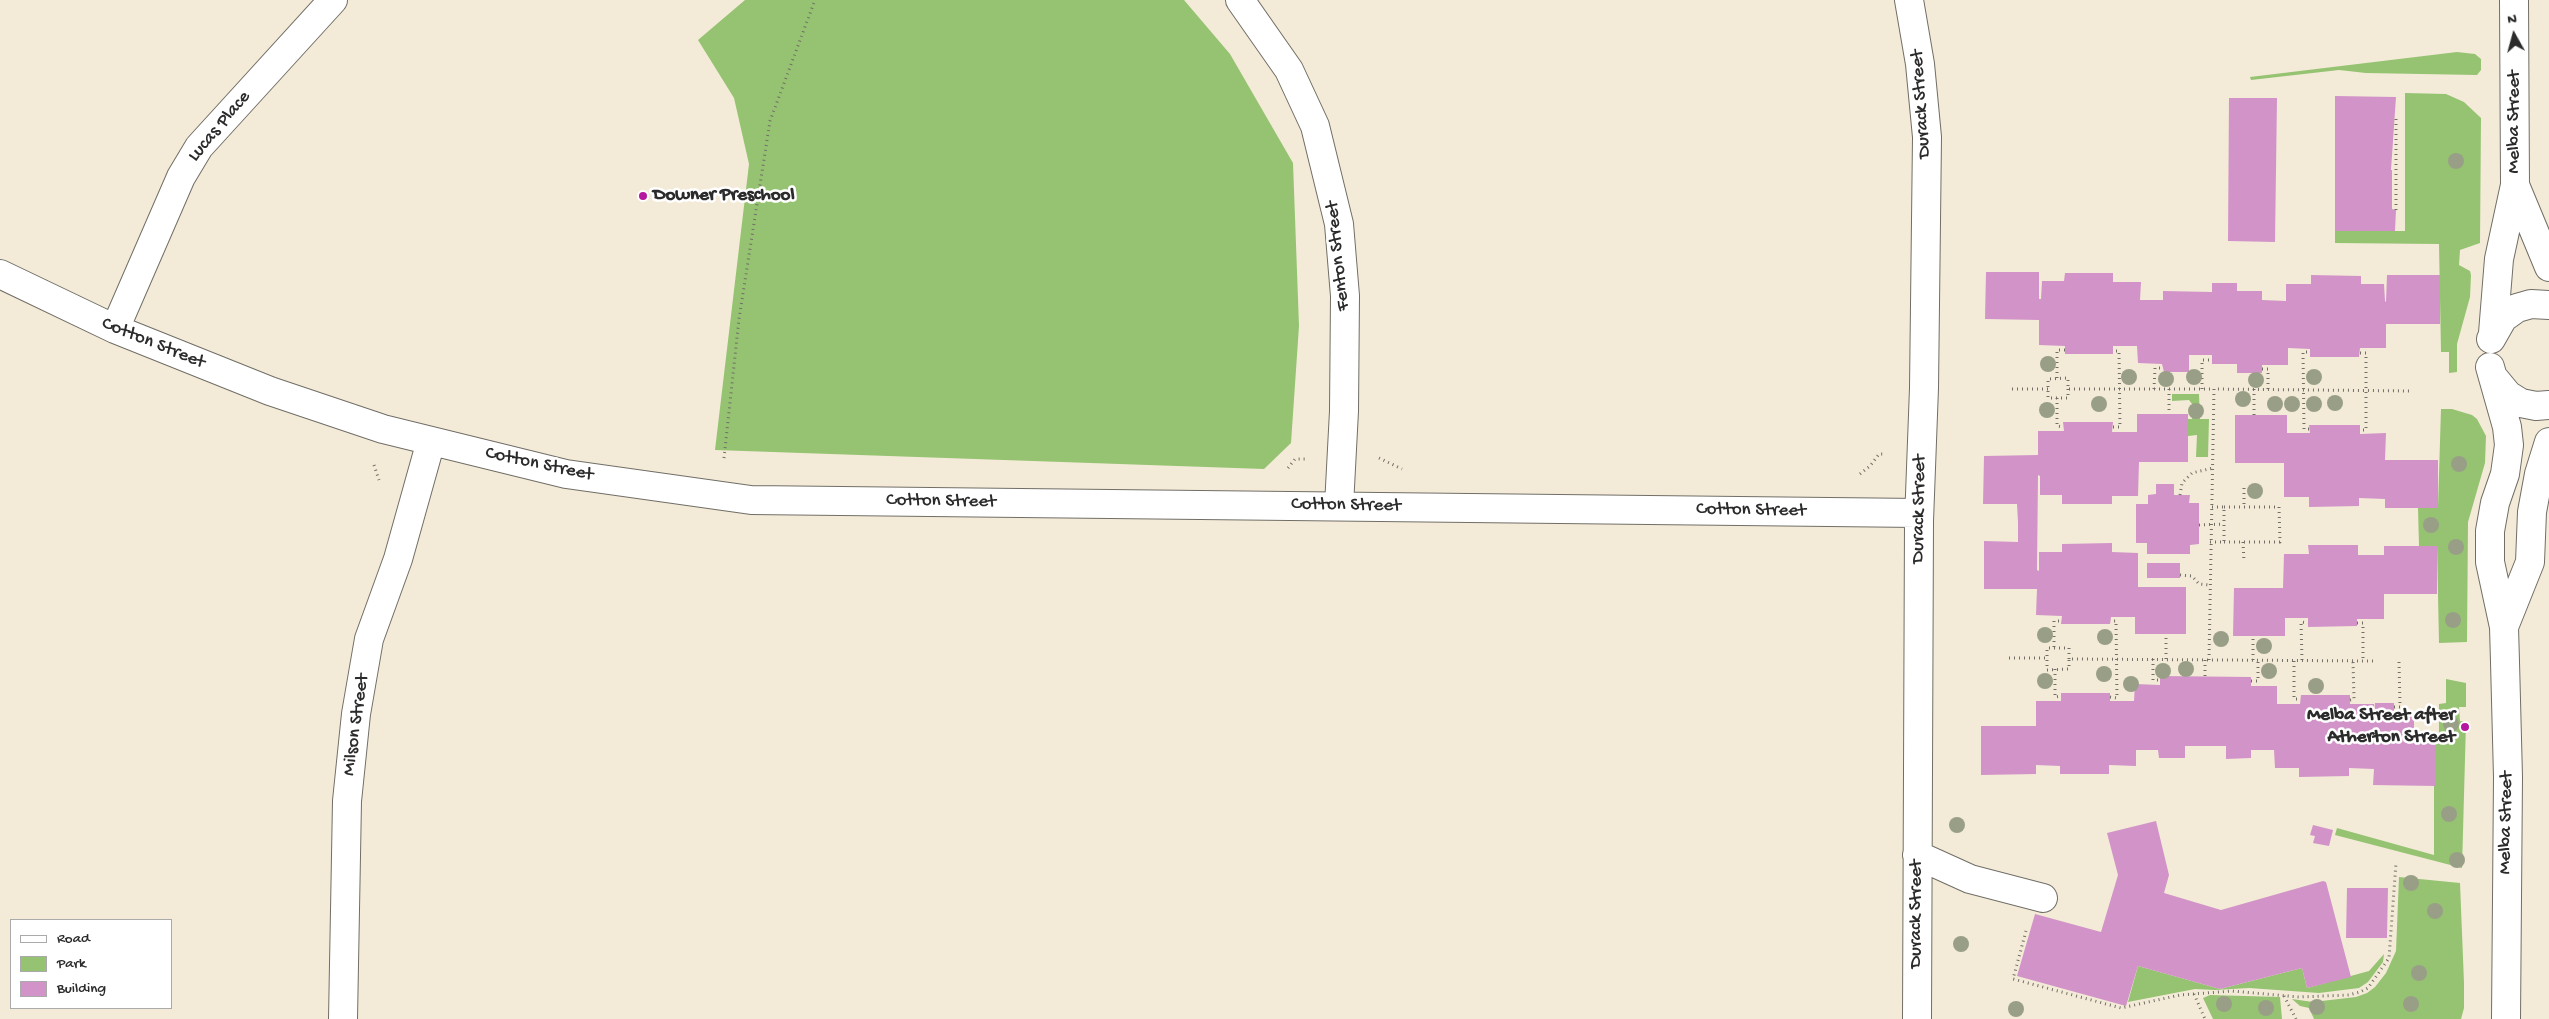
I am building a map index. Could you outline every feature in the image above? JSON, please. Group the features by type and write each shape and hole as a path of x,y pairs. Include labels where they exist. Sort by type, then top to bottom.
{"street":[{"name":"Lucas Place","path":"115,329 181,177 199,147 333,0"},
{"name":"Fenton Street","path":"1240,0 1289,70 1315,126 1339,224 1345,296 1344,411 1340,506"},
{"name":"Durack Street","path":"1909,0 1920,64 1927,137 1924,388 1919,513 1917,1019"},
{"name":"Melba Street","path":"2506,1019 2508,778 2504,627 2490,562 2490,531 2495,503 2505,474 2509,445 2507,427 2490,367 2488,350 2493,333 2499,259 2515,185 2514,0"},
{"name":"Melba Street","path":"2515,185 2549,267"},
{"name":"Cotton Street","path":"0,274 115,329 270,391 384,429 566,474 751,500 1919,513"},
{"path":"2493,333 2503,318 2517,308 2531,304 2549,304"},
{"path":"2490,367 2496,382 2508,396 2521,403 2536,406 2549,405"},
{"name":"Milson Street","path":"343,1019 347,801 356,714 369,639 398,559 431,441"},
{"name":"Melba Street","path":"2504,627 2530,562 2532,512 2539,474 2549,442"},
{"path":"1917,855 1970,879 2039,897"}],"path":[{"path":"724,466 739,319 770,121 815,0"},
{"path":"2396,118 2393,164 2396,210"},
{"path":"2057,378 2057,350 2064,350"},
{"path":"2112,427 2120,427 2119,351 2113,351"},
{"path":"2309,429 2304,429 2303,352 2310,352"},
{"path":"2360,353 2366,353 2366,430 2360,430"},
{"path":"2202,389 2202,360 2212,360"},
{"path":"2154,389 2155,368 2162,368"},
{"path":"2262,369 2268,369 2268,390"},
{"path":"2048,378 2057,378 2068,378 2068,398 2048,398 2048,378"},
{"path":"2012,389 2048,389"},
{"path":"2068,389 2411,391"},
{"path":"2169,389 2169,414"},
{"path":"2205,678 2210,585 2210,500 2213,499 2214,389"},
{"path":"2254,389 2254,415"},
{"path":"2057,398 2057,426 2063,427"},
{"path":"1856,476 1870,466 1879,454 1921,452"},
{"path":"2180,495 2184,479 2192,473 2213,468"},
{"path":"2244,488 2244,507"},
{"path":"2210,507 2279,507 2280,542 2210,542"},
{"path":"2224,507 2224,542"},
{"path":"2199,524 2224,524"},
{"path":"2243,542 2244,562"},
{"path":"2180,575 2192,576 2199,584 2210,585"},
{"path":"2054,647 2054,621 2062,621"},
{"path":"2110,621 2116,621 2117,698 2110,697"},
{"path":"2302,660 2301,622 2308,623"},
{"path":"2357,623 2363,623 2363,661"},
{"path":"2166,634 2166,659"},
{"path":"2253,636 2253,660"},
{"path":"2047,648 2069,648 2069,669 2046,670 2047,658 2047,648"},
{"path":"2009,658 2047,658"},
{"path":"2069,659 2373,661"},
{"path":"2153,660 2153,680 2160,680"},
{"path":"2251,681 2258,681 2258,660"},
{"path":"2294,660 2294,699 2300,699"},
{"path":"2350,700 2354,699 2353,661"},
{"path":"2394,707 2400,707 2399,661"},
{"path":"2055,669 2055,696 2061,696"},
{"path":"2039,897 2013,979 2121,1008 2194,994 2232,991 2299,997 2348,995 2368,988 2389,958 2396,863"},
{"path":"2194,994 2205,1019"},
{"path":"2284,995 2296,1019"}],"green space":[{"path":"745,0 1184,0 1230,54 1293,163 1299,326 1291,443 1264,469 715,450 749,164 734,98 698,40"},
{"path":"2457,52 2475,54 2481,59 2481,70 2477,75 2366,73 2339,70 2251,80 2250,77"},
{"path":"2405,93 2446,94 2464,102 2481,118 2480,243 2460,250 2459,265 2470,271 2471,275 2470,297 2457,344 2457,372 2449,373 2449,352 2441,352 2439,244 2335,243 2335,231 2405,231"},
{"path":"2172,394 2199,394 2200,419 2209,419 2208,457 2196,457 2197,435 2188,436 2188,419 2192,419 2192,404 2189,400 2172,401"},
{"path":"2441,409 2452,409 2472,415 2477,419 2486,436 2485,463 2468,522 2467,642 2439,643 2437,546 2419,546 2418,508 2438,507"},
{"path":"2446,679 2466,683 2466,707 2459,707 2460,721 2466,722 2462,868 2335,835 2337,828 2434,855 2436,739 2439,739 2439,704 2446,703"},
{"path":"2399,877 2460,883 2464,983 2464,1008 2461,1019 2314,1019 2309,1008 2300,1006 2292,999 2313,1002 2356,997 2367,993 2375,987 2386,973 2396,951"},
{"path":"2384,954 2383,962 2368,982 2359,988 2319,993 2249,988 2215,990 2195,989 2128,1002 2138,966 2220,989 2302,968 2307,988 2369,971"},
{"path":"2210,995 2280,997 2282,1019 2213,1019 2203,998"}],"building":[{"path":"2335,96 2396,97 2391,170 2392,209 2396,210 2395,231 2335,231"},
{"path":"2229,98 2277,98 2275,242 2228,241"},
{"path":"1986,272 2039,272 2039,299 2041,299 2042,281 2064,281 2065,273 2113,273 2113,282 2141,282 2140,300 2163,300 2163,291 2212,292 2212,283 2237,283 2237,291 2262,291 2262,300 2286,301 2286,284 2311,284 2311,275 2361,276 2361,284 2384,284 2386,302 2387,275 2440,275 2440,324 2386,324 2386,348 2360,348 2359,357 2310,357 2310,349 2288,348 2288,365 2262,365 2262,373 2237,373 2237,364 2212,364 2212,355 2189,355 2189,372 2164,372 2162,364 2138,363 2137,346 2113,346 2113,354 2065,354 2065,346 2039,345 2039,320 1985,319"},
{"path":"2137,414 2188,414 2188,462 2139,462 2138,496 2112,496 2112,504 2062,504 2062,495 2040,495 2040,476 2038,475 2037,570 2039,571 2039,552 2062,552 2062,544 2112,543 2112,552 2138,553 2138,587 2186,587 2186,634 2135,634 2135,617 2111,617 2110,624 2061,624 2062,616 2036,615 2037,589 1984,589 1984,541 2018,542 2018,522 2017,504 1983,504 1984,456 2038,455 2038,431 2064,431 2063,422 2113,422 2112,432 2137,432"},
{"path":"2235,415 2287,415 2287,433 2310,433 2309,425 2360,425 2360,434 2386,433 2385,460 2438,460 2438,508 2385,508 2385,499 2359,498 2359,506 2309,507 2309,497 2284,497 2284,463 2235,463"},
{"path":"2156,484 2174,484 2174,495 2190,495 2189,503 2199,503 2199,544 2190,545 2190,554 2147,554 2147,543 2136,543 2136,504 2148,504 2148,495 2156,494"},
{"path":"2308,545 2358,545 2358,555 2384,555 2384,546 2437,546 2437,594 2384,594 2384,619 2357,619 2357,626 2308,627 2308,618 2285,618 2285,636 2233,636 2234,588 2283,588 2284,554 2309,554"},
{"path":"2147,563 2180,563 2180,578 2147,578"},
{"path":"2160,676 2251,677 2251,686 2277,686 2277,704 2300,704 2301,695 2350,695 2350,704 2374,704 2374,715 2375,703 2394,703 2394,712 2414,713 2414,739 2436,739 2436,786 2373,785 2374,769 2349,768 2349,776 2299,777 2299,768 2275,768 2274,750 2251,750 2251,758 2226,759 2226,746 2185,746 2185,758 2159,758 2158,750 2136,750 2136,766 2109,765 2109,774 2060,774 2060,766 2036,765 2036,774 1981,775 1981,726 2036,726 2036,701 2061,701 2061,693 2110,693 2110,701 2134,701 2135,684 2160,685"},
{"path":"2156,821 2169,875 2164,893 2221,910 2323,881 2326,882 2351,977 2307,988 2302,968 2220,989 2138,966 2126,1006 2017,976 2035,914 2101,932 2118,875 2107,833"},
{"path":"2313,825 2333,830 2329,846 2313,843 2315,836 2310,835"},
{"path":"2347,888 2388,888 2387,938 2346,938"}],"place":[{"name":"Downer Preschool","path":"643,196"},
{"name":"Melba Street after Atherton Street","path":"2465,727"}]}
